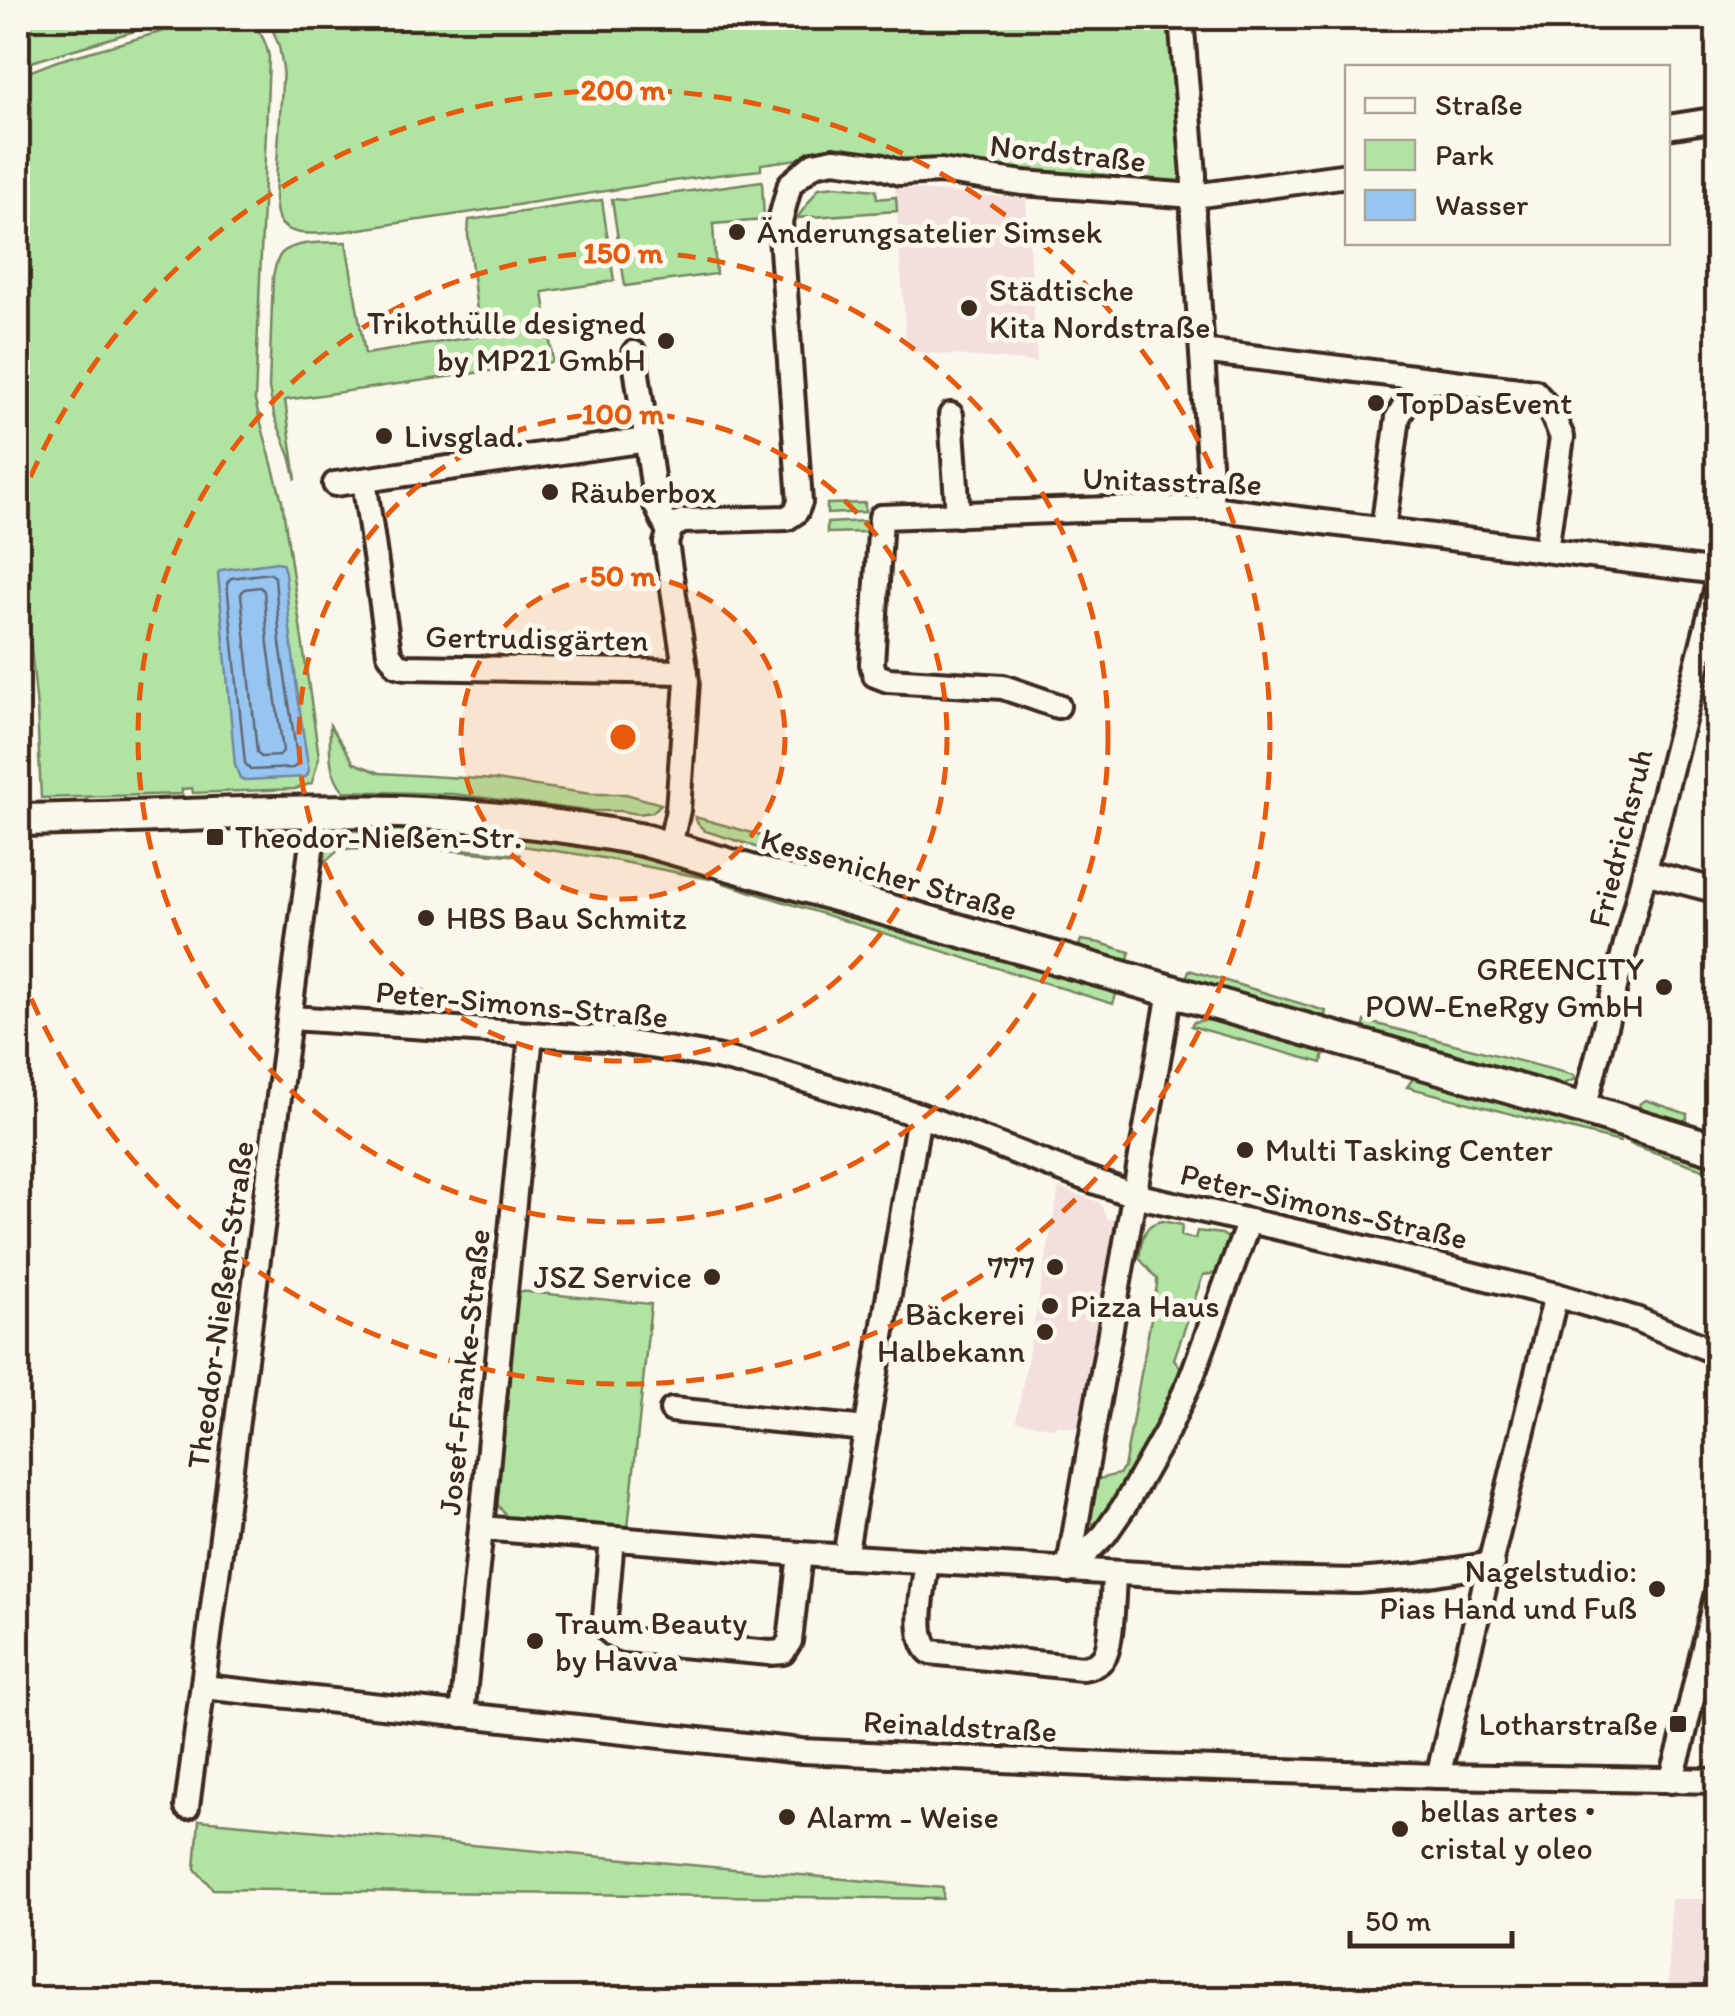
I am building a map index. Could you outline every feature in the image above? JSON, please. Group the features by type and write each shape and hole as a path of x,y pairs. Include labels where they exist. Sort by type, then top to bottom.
{"main road":[{"name":"Kessenicher Straße","path":"18,820 400,812 476,817 670,846 1718,1150"}],"street":[{"path":"1180,18 1212,508"},
{"path":"1670,127 1718,120"},
{"name":"Nordstraße","path":"668,530 674,524 692,520 787,518 798,508 780,221 790,184 814,164 834,160 900,173 940,172 1194,196 1345,175"},
{"path":"1202,351 1535,392 1550,410 1562,437 1546,550"},
{"path":"634,353 656,505 668,530 667,557 686,672 678,810 670,846"},
{"path":"1383,530 1398,417 1412,394 1430,379"},
{"path":"951,415 958,515"},
{"path":"336,484 646,440"},
{"name":"Gertrudisgärten","path":"364,480 389,653 397,665 686,672"},
{"name":"Unitasstraße","path":"1058,706 1003,687 888,680 875,675 872,664 882,517 1212,508 1718,572"},
{"name":"Friedrichsruh","path":"1584,1109 1718,583"},
{"name":"Theodor-Nießen-Straße","path":"188,1807 316,812"},
{"path":"1646,872 1718,891"},
{"path":"1068,1571 1170,992"},
{"name":"Peter-Simons-Straße","path":"291,1018 642,1043 717,1057 918,1116 1134,1195 1556,1295 1636,1319 1718,1353"},
{"name":"Josef-Franke-Straße","path":"462,1715 531,1034"},
{"path":"845,1557 918,1116"},
{"path":"1068,1571 1106,1534 1168,1431 1249,1221"},
{"path":"1438,1776 1556,1295"},
{"path":"672,1410 867,1429"},
{"path":"481,1528 800,1554 1254,1580 1357,1581 1492,1564"},
{"path":"612,1539 605,1618 610,1634 624,1640 770,1653 783,1652 790,1642 800,1554"},
{"path":"927,1562 920,1633 924,1648 930,1652 1082,1668 1099,1662 1107,1650 1114,1574"},
{"path":"1671,1781 1718,1588"},
{"name":"Reinaldstraße","path":"203,1686 802,1751 1438,1776 1718,1781"}],"shaded area":[{"name":"Städtische Kita Nordstraße","path":"895,188 1026,199 1037,362 907,351"},
{"path":"1059,1188 1099,1202 1108,1220 1117,1218 1080,1429 1016,1421"},
{"path":"1671,1899 1717,1899 1717,1998 1668,1998"}],"green space":[{"path":"53,18 178,18 18,66 18,27"},
{"path":"210,18 250,24 262,35 269,57 255,401 282,501 319,757 312,783 295,789 193,793 192,788 182,789 182,794 41,798 37,709 18,512 18,76 57,61"},
{"path":"263,18 1166,18 1172,26 1185,178 1182,186 1026,174 986,164 835,154 761,164 761,170 353,230 296,232 281,224 276,209 283,68 272,28"},
{"path":"762,181 764,220 713,224 716,274 625,286 612,199"},
{"path":"819,188 876,190 877,199 896,197 897,211 797,218"},
{"path":"602,200 614,281 543,292 553,362 285,400 296,480 269,388 273,276 282,253 304,244 346,242 365,354 480,336 469,220"},
{"path":"865,503 865,512 827,514 827,504"},
{"path":"865,521 866,532 827,533 827,523"},
{"path":"330,725 354,763 380,773 626,794 661,804 653,812 638,814 453,794 344,791 332,768"},
{"path":"695,817 774,839 773,855 705,831"},
{"path":"410,823 615,848 669,861 711,877 502,843 334,829 340,825"},
{"path":"326,836 520,856 445,850 340,849 325,862"},
{"path":"724,880 955,941 1117,992 1113,1004 723,883"},
{"path":"1081,940 1130,952 1127,962 1078,949"},
{"path":"1189,970 1326,1011 1324,1019 1186,979"},
{"path":"1205,1020 1324,1051 1322,1063 1191,1026"},
{"path":"1365,1021 1574,1075 1576,1079 1551,1083 1363,1030"},
{"path":"1414,1077 1621,1136 1620,1142 1407,1087"},
{"path":"1646,1100 1687,1114 1687,1118 1681,1122 1641,1109 1640,1104"},
{"path":"1631,1139 1717,1162 1717,1174 1630,1144"},
{"path":"1162,1221 1182,1225 1181,1236 1195,1239 1197,1231 1222,1234 1229,1244 1219,1273 1203,1275 1174,1359 1186,1375 1135,1474 1098,1524 1093,1524 1088,1509 1094,1480 1119,1474 1124,1468 1157,1285 1157,1279 1139,1258 1147,1230"},
{"path":"518,1291 651,1304 628,1528 508,1518 497,1504"},
{"path":"199,1820 943,1888 943,1899 213,1889 195,1869"}],"water":[{"path":"282,563 285,572 309,771 306,777 244,780 235,765 218,573"}],"place":[{"name":"Änderungsatelier Simsek","path":"737,232"},
{"name":"Städtische Kita Nordstraße","path":"969,308"},
{"name":"Trikothülle designed by MP21 GmbH","path":"666,341"},
{"name":"TopDasEvent","path":"1376,403"},
{"name":"Livsglad.","path":"384,436"},
{"name":"Räuberbox","path":"550,492"},
{"name":"Theodor-Nießen-Str.","path":"215,837"},
{"name":"HBS Bau Schmitz","path":"426,918"},
{"name":"GREENCITY POW-EneRgy GmbH","path":"1664,987"},
{"name":"Multi Tasking Center","path":"1245,1150"},
{"name":"777","path":"1055,1267"},
{"name":"JSZ Service","path":"712,1277"},
{"name":"Pizza Haus","path":"1050,1306"},
{"name":"Bäckerei Halbekann","path":"1045,1332"},
{"name":"Nagelstudio: Pias Hand und Fuß","path":"1657,1589"},
{"name":"Traum Beauty by Havva","path":"535,1641"},
{"name":"Lotharstraße","path":"1678,1724"},
{"name":"Alarm - Weise","path":"787,1817"},
{"name":"bellas artes • cristal y oleo","path":"1400,1829"}]}
